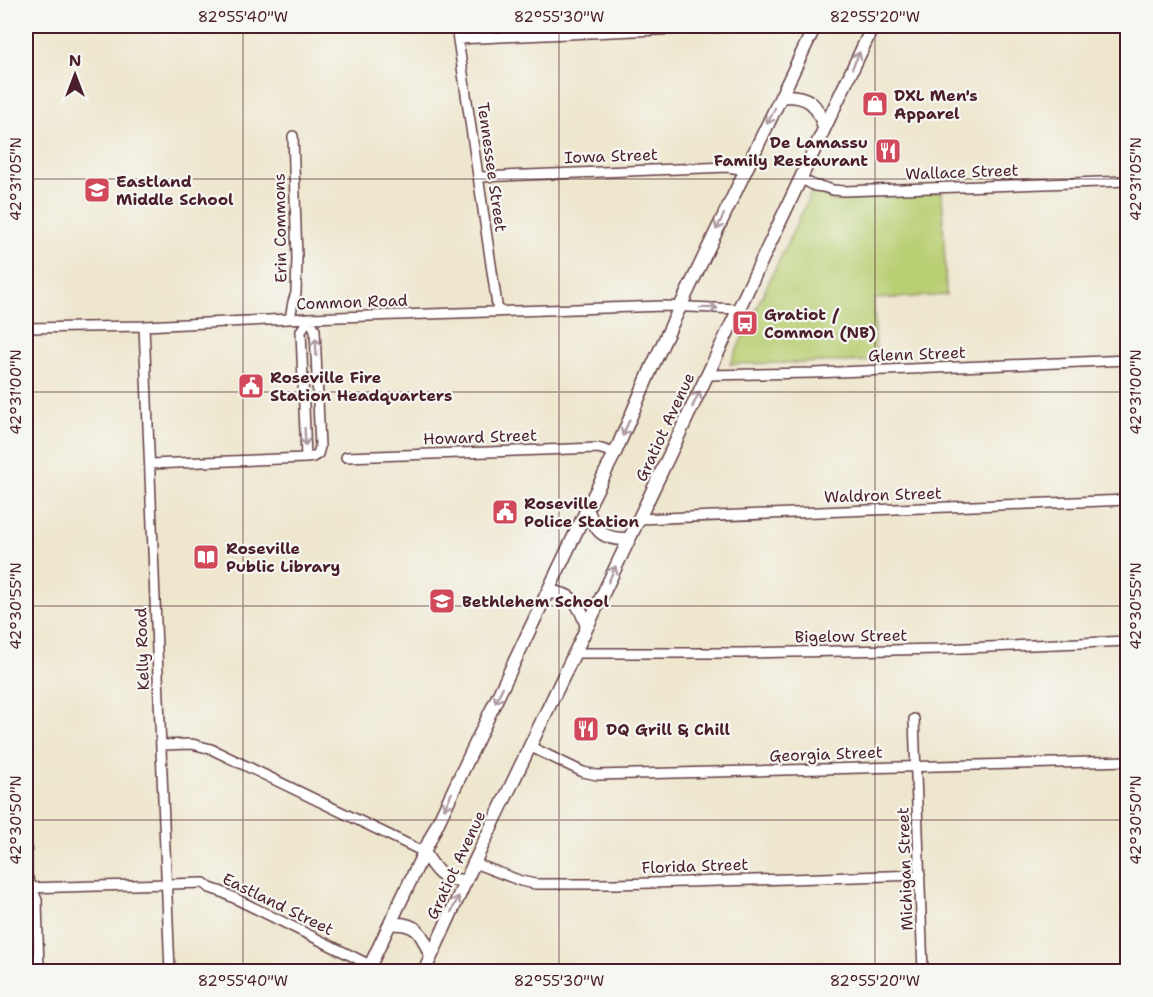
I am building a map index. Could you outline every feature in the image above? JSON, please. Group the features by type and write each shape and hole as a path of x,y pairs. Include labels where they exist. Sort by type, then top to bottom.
{"main road":[{"name":"Gratiot Avenue","path":"369,968 615,453 680,307 781,96 811,26"},
{"name":"Gratiot Avenue","path":"428,967 474,863 873,26"},
{"path":"781,96 810,100 821,116 824,128"},
{"path":"587,509 592,521 603,535 610,538 629,539"},
{"path":"548,592 573,599 583,614 587,627"},
{"path":"424,852 443,877 466,881"},
{"path":"390,924 400,923 413,927 424,939 428,967"}],"street":[{"name":"Tennessee Street","path":"456,26 498,312"},
{"path":"458,39 747,26"},
{"name":"Erin Commons","path":"290,319 296,293 297,258 293,136"},
{"name":"Iowa Street","path":"478,177 728,167 746,170"},
{"name":"Wallace Street","path":"800,178 815,186 844,191 1128,181"},
{"name":"Common Road","path":"26,328 144,326 664,306 739,309"},
{"path":"306,458 301,331 309,318"},
{"path":"150,464 306,458 318,454 320,447 315,330 309,318"},
{"name":"Kelly Road","path":"144,326 170,972"},
{"name":"Glenn Street","path":"708,375 1128,360"},
{"name":"Howard Street","path":"346,457 598,448 615,453"},
{"name":"Waldron Street","path":"639,519 1128,500"},
{"name":"Bigelow Street","path":"574,653 942,650 1128,641"},
{"name":"Michigan Street","path":"915,719 923,972"},
{"path":"161,745 192,744 212,749 424,852"},
{"name":"Georgia Street","path":"531,747 583,772 597,775 1128,761"},
{"path":"26,833 27,876 29,888 37,900 39,972"},
{"name":"Florida Street","path":"474,863 535,884 616,884 920,875"},
{"name":"Eastland Street","path":"29,888 204,883 369,968"}],"green space":[{"path":"813,189 833,201 942,192 946,295 874,299 876,361 730,364"}],"place":[{"name":"DXL Men's Apparel","path":"875,104"},
{"name":"De Lamassu Family Restaurant","path":"888,151"},
{"name":"Eastland Middle School","path":"97,190"},
{"name":"Gratiot / Common (NB)","path":"745,323"},
{"name":"Roseville Fire Station Headquarters","path":"251,386"},
{"name":"Roseville Police Station","path":"505,512"},
{"name":"Roseville Public Library","path":"206,557"},
{"name":"Bethlehem School","path":"442,601"},
{"name":"DQ Grill & Chill","path":"586,729"}]}
